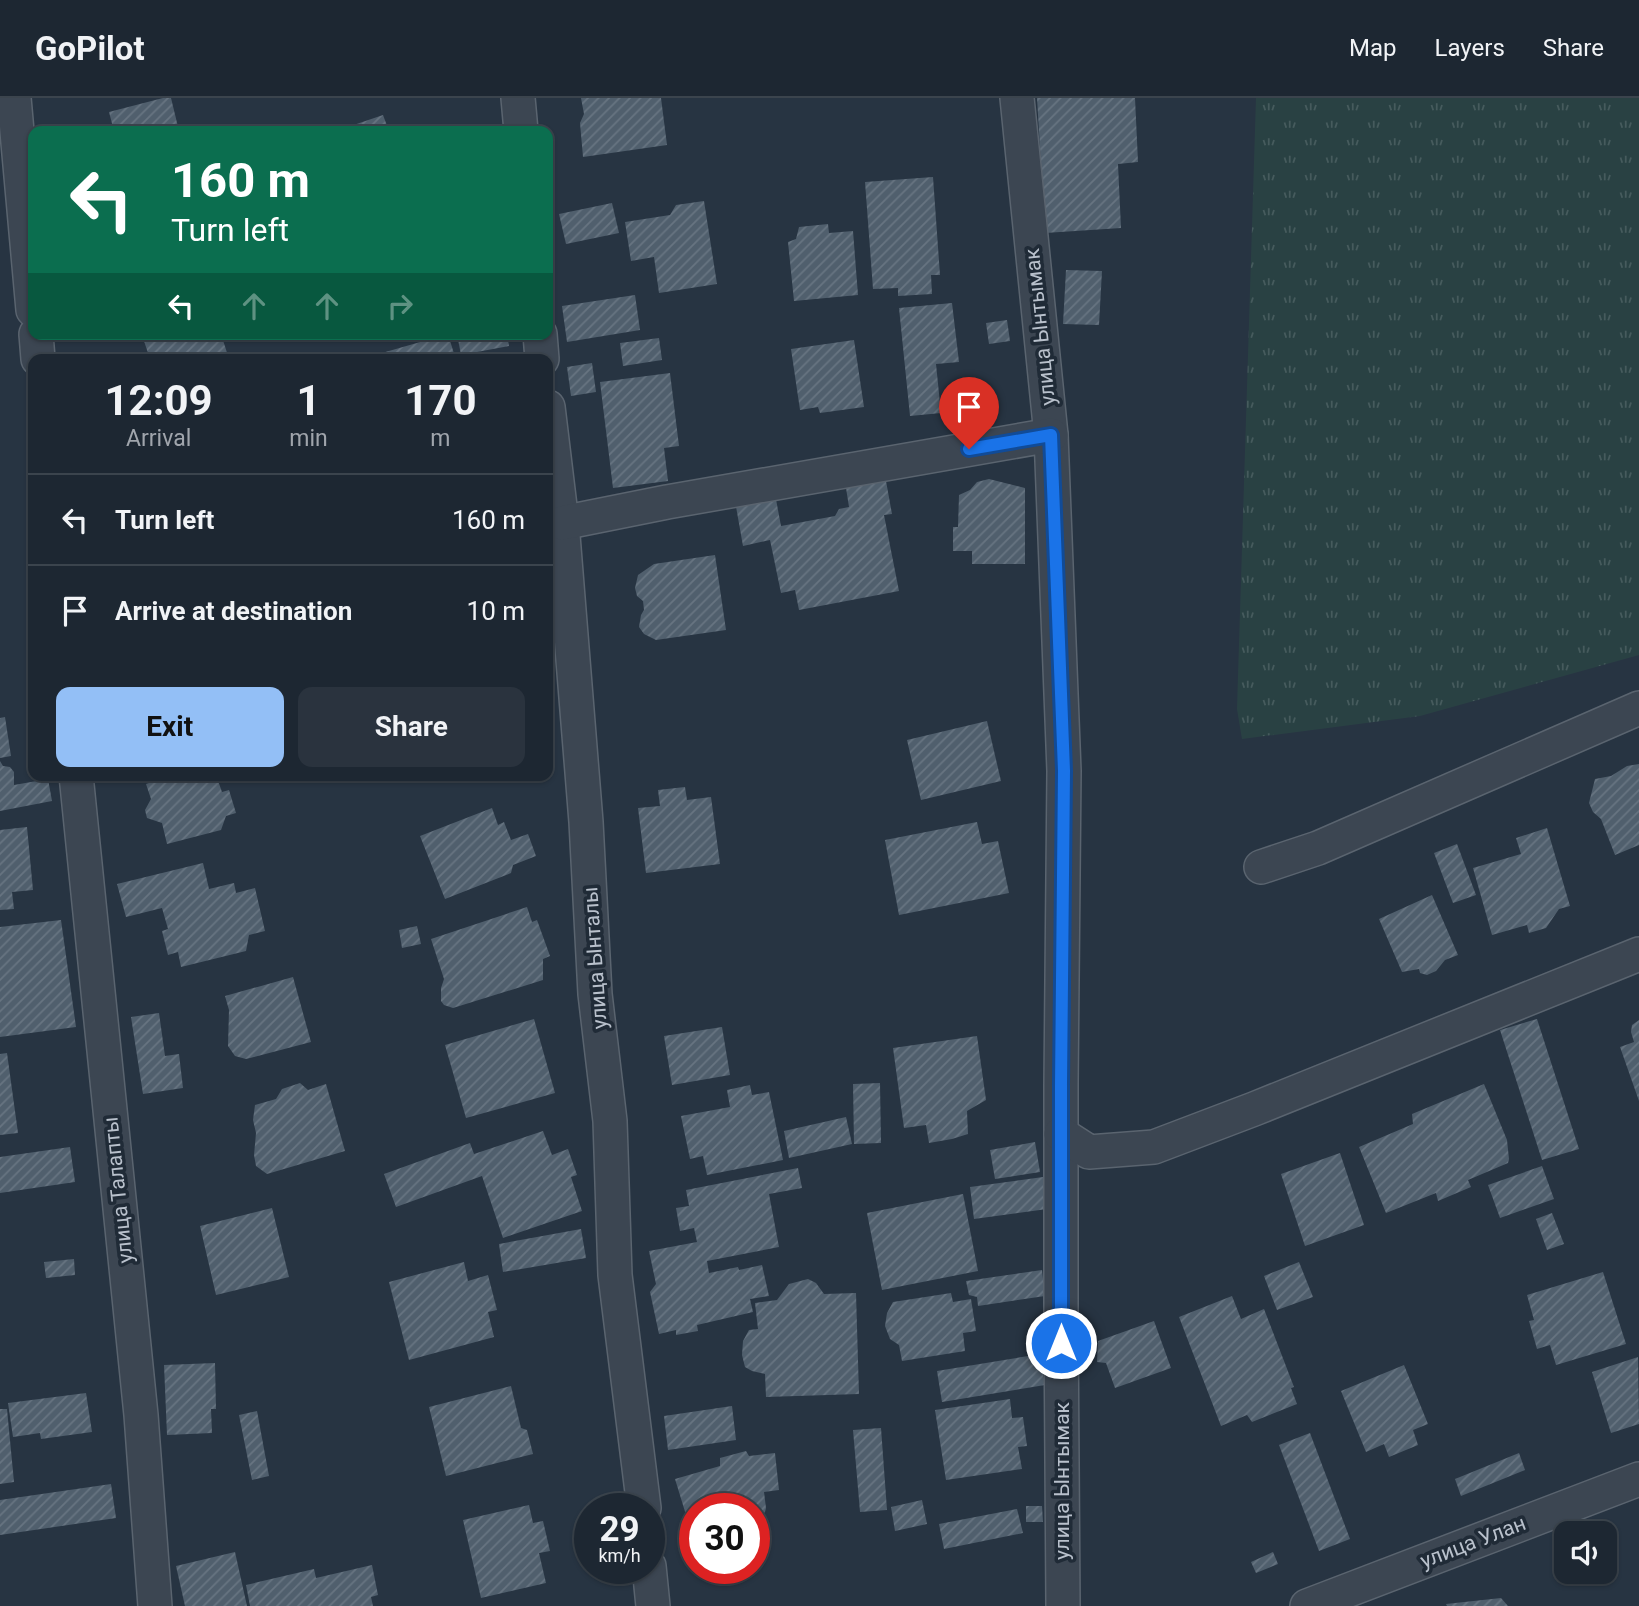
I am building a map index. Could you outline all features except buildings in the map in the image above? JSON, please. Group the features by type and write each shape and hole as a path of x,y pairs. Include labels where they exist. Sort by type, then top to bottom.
{"street":[{"path":"14,98 28,254"},
{"path":"517,98 520,126"},
{"name":"улица Ынтымак","path":"1017,98 1051,435 1064,771 1061,1134 1063,1606"},
{"path":"562,523 1051,435"},
{"name":"улица Ынталы","path":"553,448 562,523 586,822 595,994 610,1121 615,1275 642,1493"},
{"path":"1261,867 1318,848 1639,708"},
{"name":"улица Талапты","path":"77,781 141,1415 155,1606"},
{"path":"1061,1134 1090,1152 1154,1147 1639,954"},
{"name":"улица Улан","path":"1307,1606 1639,1479"},
{"path":"651,1584 653,1606"}],"green space":[{"path":"1256,98 1639,98 1639,655 1420,716 1242,739 1237,709"}],"route":[{"path":"969,449 1051,435 1064,771 1061,1343"}]}
